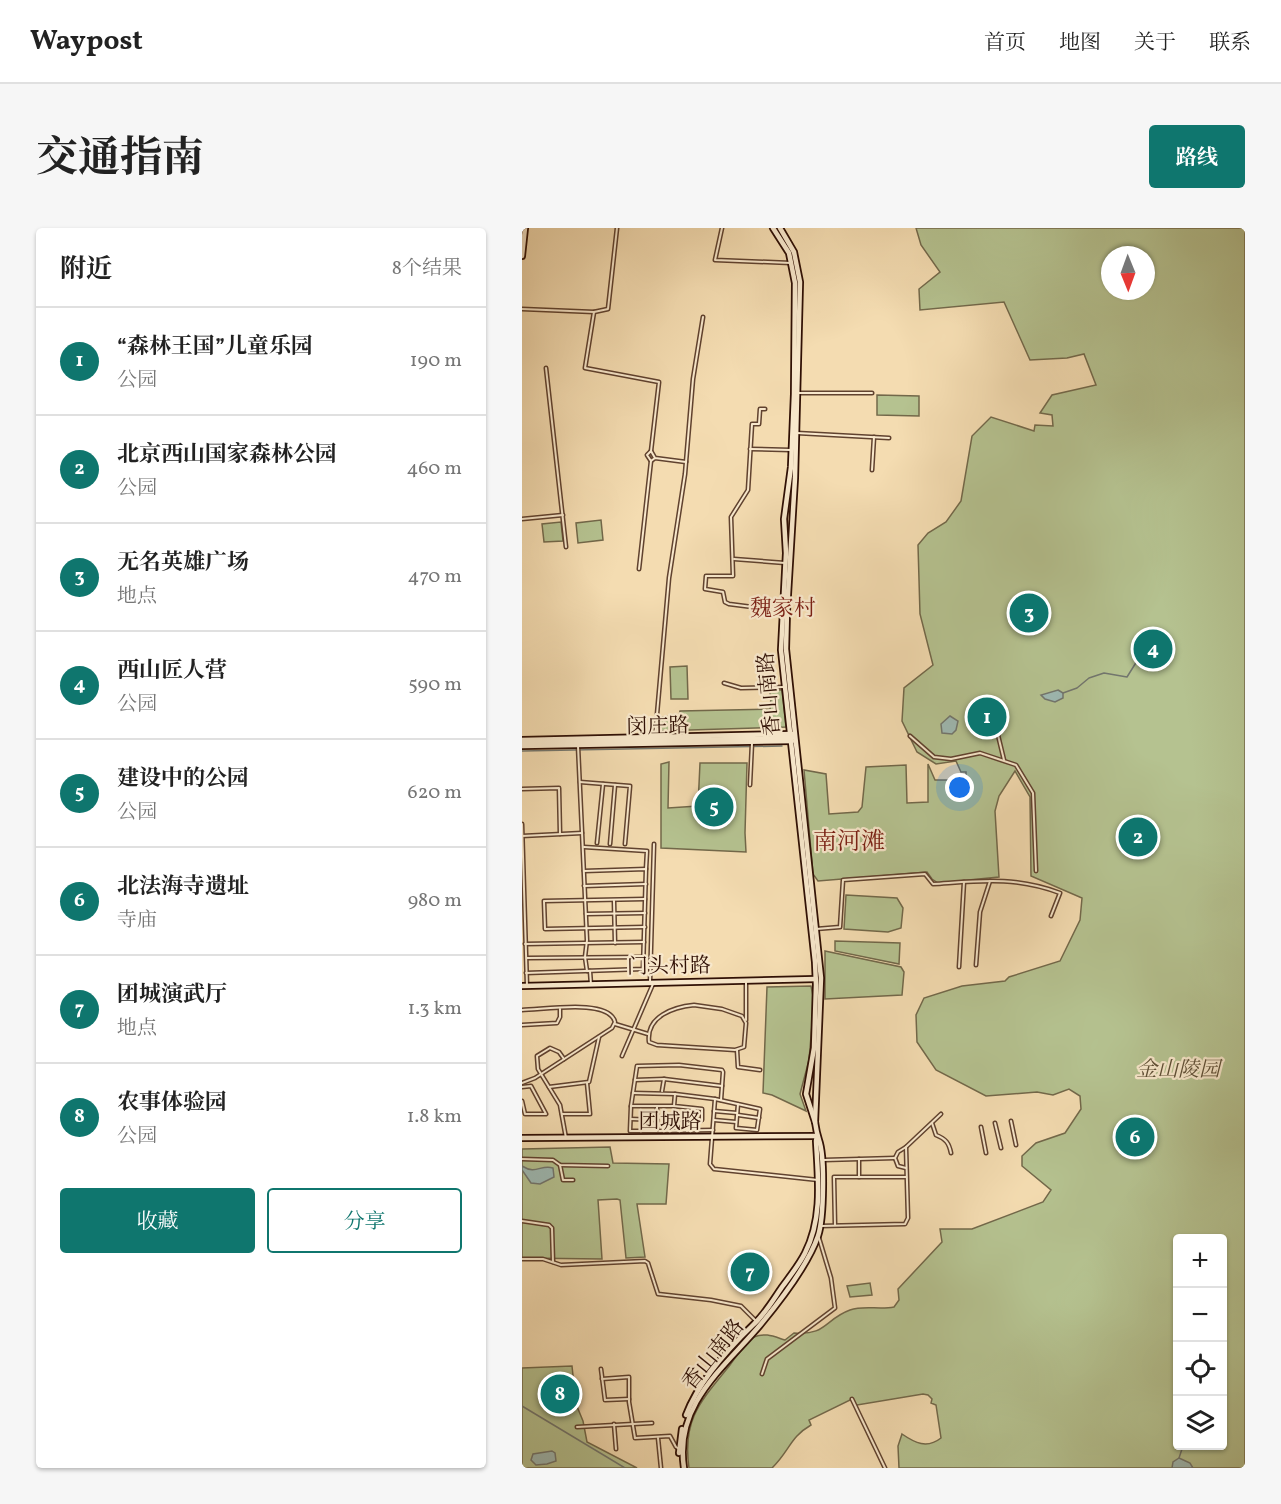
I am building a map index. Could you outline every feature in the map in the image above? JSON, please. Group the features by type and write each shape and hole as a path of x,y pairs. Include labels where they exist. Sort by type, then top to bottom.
{"main road":[{"path":"522,256 525,228"},
{"name":"香山南路","path":"773,228 782,239 794,263 791,450 784,519 786,536 784,611 792,736 816,979 814,1048 806,1094 815,1122"},
{"name":"香山南路","path":"682,1468 682,1444 691,1409 809,1257 820,1226 821,1160 815,1122 821,993 816,929 781,650 796,434 801,289 790,245 780,228"},
{"name":"闵庄路","path":"522,741 655,736 792,736"},
{"name":"闵庄路","path":"522,741 578,745 752,740 792,736"},
{"name":"闵庄路","path":"522,741 752,740"},
{"name":"门头村路","path":"525,984 591,985 816,979"},
{"name":"香山南路","path":"682,1468 679,1449 684,1419 694,1398 727,1353 758,1323 810,1243 816,1216 817,1137"},
{"name":"团城路","path":"522,1138 817,1137"}],"street":[{"path":"522,309 594,312 608,309 617,228"},
{"path":"722,228 715,260 794,263"},
{"path":"594,312 585,368 659,381 651,451 647,455 651,461 639,569"},
{"path":"655,736 669,578 686,462 693,379 703,317"},
{"path":"546,368 566,547"},
{"path":"798,393 872,393"},
{"path":"765,408 760,409 759,424 752,424 748,490 731,517 733,576 706,576 705,590 723,592 729,604 784,611"},
{"path":"796,434 889,438"},
{"path":"872,470 874,437"},
{"path":"750,449 791,450"},
{"path":"651,451 655,458"},
{"path":"651,461 655,458 686,462"},
{"path":"522,519 563,515"},
{"path":"734,559 785,563"},
{"path":"724,683 741,688 785,687"},
{"path":"997,731 1004,760"},
{"path":"910,736 934,758 951,759 980,753 1004,760 1020,768 1033,793 1036,871"},
{"path":"750,785 752,740"},
{"path":"578,745 586,914 585,957 587,957 587,971 590,971 591,985"},
{"path":"580,782 630,786 625,844"},
{"path":"597,843 603,784"},
{"path":"610,844 615,785"},
{"path":"522,789 559,788 560,834"},
{"path":"522,824 525,984"},
{"path":"522,836 582,833"},
{"path":"622,1056 652,983 654,844"},
{"path":"526,973 640,970 644,966 647,851 583,847"},
{"path":"584,871 646,869"},
{"path":"816,929 840,927 843,880 925,874 933,884 990,881 1035,884 1060,893 1051,916"},
{"path":"976,965 980,912 990,881"},
{"path":"959,967 964,882"},
{"path":"584,886 646,884"},
{"path":"645,927 545,929 544,900 646,899"},
{"path":"614,900 615,943"},
{"path":"586,914 645,913"},
{"path":"525,944 644,942"},
{"path":"526,958 644,957"},
{"path":"522,981 525,984"},
{"path":"746,982 746,1023 744,1047 737,1050 657,1045 649,1042 648,1034 659,1017 681,1007 710,1007 730,1011 742,1016 746,1023"},
{"path":"522,1010 592,1007 610,1013 615,1024 600,1036 522,1085"},
{"path":"522,1025 557,1023 560,1009"},
{"path":"615,1024 648,1034"},
{"path":"562,1114 590,1114 587,1083 591,1076 600,1036"},
{"path":"564,1059 555,1049 550,1048 537,1056 536,1063 560,1105 566,1138"},
{"path":"737,1050 738,1067 760,1070"},
{"path":"713,1130 630,1131 637,1066 679,1065 722,1070 721,1100"},
{"path":"662,1092 664,1079"},
{"path":"635,1080 664,1079 722,1086"},
{"path":"549,1087 587,1083"},
{"path":"522,1085 531,1086 546,1114 525,1114 522,1101"},
{"path":"633,1093 662,1092 715,1099 760,1108 757,1130 736,1128 738,1104"},
{"path":"674,1106 675,1094"},
{"path":"715,1099 710,1164 714,1169 818,1180"},
{"path":"631,1106 674,1106 702,1109 702,1120 670,1119"},
{"path":"657,1106 657,1131"},
{"path":"714,1111 759,1118"},
{"path":"906,1168 898,1166 895,1158 898,1152 941,1114"},
{"path":"631,1119 657,1120"},
{"path":"687,1120 687,1131"},
{"path":"714,1120 736,1122"},
{"path":"1011,1121 1016,1145"},
{"path":"932,1123 936,1135 945,1138 949,1144 951,1153"},
{"path":"995,1123 1001,1148"},
{"path":"981,1127 987,1153"},
{"path":"820,1226 905,1224 908,1218 906,1146"},
{"path":"522,1158 554,1160 560,1165 608,1166"},
{"path":"821,1160 895,1158"},
{"path":"859,1159 859,1177"},
{"path":"560,1165 563,1180 573,1180"},
{"path":"835,1225 834,1176 906,1177"},
{"path":"522,1221 549,1225 552,1228 553,1262"},
{"path":"762,1374 767,1359 835,1308 831,1278 818,1236"},
{"path":"522,1259 543,1259 561,1265 645,1261 648,1263 658,1294 711,1299 741,1306 758,1323"},
{"path":"601,1369 604,1400 629,1399"},
{"path":"603,1379 629,1377 629,1399 635,1438 670,1436 679,1449"},
{"path":"852,1399 885,1468"},
{"path":"577,1427 652,1423"},
{"path":"614,1424 616,1449"},
{"path":"658,1437 661,1468"}],"green space":[{"name":"金山陵园","path":"916,228 1245,228 1245,1468 899,1468 898,1446 902,1434 921,1444 931,1443 941,1438 936,1405 931,1403 932,1399 928,1395 923,1394 857,1405 852,1399 809,1420 811,1425 798,1435 772,1468 689,1468 688,1436 696,1412 710,1389 747,1342 762,1335 785,1340 794,1333 813,1332 850,1310 894,1307 899,1300 898,1289 942,1242 940,1229 972,1229 1043,1202 1051,1190 1022,1166 1022,1156 1036,1143 1065,1133 1081,1109 1080,1096 1069,1089 1053,1095 1037,1092 986,1096 936,1070 917,1042 916,1015 924,998 962,986 1005,981 1009,977 1060,961 1080,920 1082,898 1031,876 1030,797 1015,771 999,796 995,811 999,877 938,883 927,872 818,881 813,874 804,770 826,774 829,814 858,812 862,807 866,767 906,765 907,803 928,802 928,764 935,780 966,780 966,772 961,772 956,761 936,764 917,752 902,721 904,688 933,665 920,614 918,545 928,533 946,522 961,501 972,436 991,417 1034,431 1035,425 1053,426 1052,415 1040,413 1052,395 1096,385 1084,354 1067,358 1030,360 1004,302 920,310 919,289 940,272 921,245"},
{"path":"877,395 919,396 919,416 877,415"},
{"path":"601,520 603,540 578,543 576,523"},
{"path":"561,522 563,541 544,542 542,524"},
{"path":"687,666 688,699 671,699 670,667"},
{"path":"769,690 782,690 786,727 657,731 659,717 679,716 680,711 770,709"},
{"path":"669,762 668,808 698,806 700,763 747,763 746,852 661,848 661,764"},
{"path":"846,895 897,898 903,908 901,928 888,932 844,929"},
{"path":"835,941 900,943 899,964 835,951"},
{"path":"825,951 901,967 904,972 902,995 825,999"},
{"path":"811,986 814,1001 809,1060 800,1094 806,1111 763,1093 767,987"},
{"path":"610,1147 613,1163 669,1164 666,1204 637,1204 645,1257 626,1258 620,1200 617,1199 598,1200 602,1259 522,1258 522,1149"},
{"path":"870,1283 872,1295 850,1297 847,1286"},
{"path":"572,1366 576,1404 583,1421 587,1442 637,1468 522,1468 522,1368"}],"water":[{"path":"1058,690 1063,693 1063,698 1055,702 1041,695"},
{"path":"950,716 958,721 956,730 952,734 942,733 941,724"},
{"path":"522,1166 531,1170 553,1168 554,1177 540,1184 531,1183 522,1170"},
{"path":"552,1451 555,1453 556,1461 536,1465 531,1460 533,1454"},
{"path":"1179,1458 1190,1463 1193,1468 1172,1468 1173,1462"}],"waterway":[{"path":"1063,693 1077,688 1089,678 1104,673 1127,677 1137,661 1146,638"},
{"path":"522,751 782,746"},
{"path":"522,1406 625,1468"},
{"path":"1179,1458 1182,1450"}],"place":[{"name":"无名英雄广场","path":"1029,613"},
{"name":"西山匠人营","path":"1153,649"},
{"name":"“森林王国”儿童乐园","path":"987,717"},
{"name":"建设中的公园","path":"714,807"},
{"name":"北京西山国家森林公园","path":"1138,837"},
{"name":"北法海寺遗址","path":"1135,1137"},
{"name":"团城演武厅","path":"750,1272"},
{"name":"农事体验园","path":"560,1394"}],"district":[{"name":"魏家村","path":"783,609"},
{"name":"南河滩","path":"849,843"}]}
